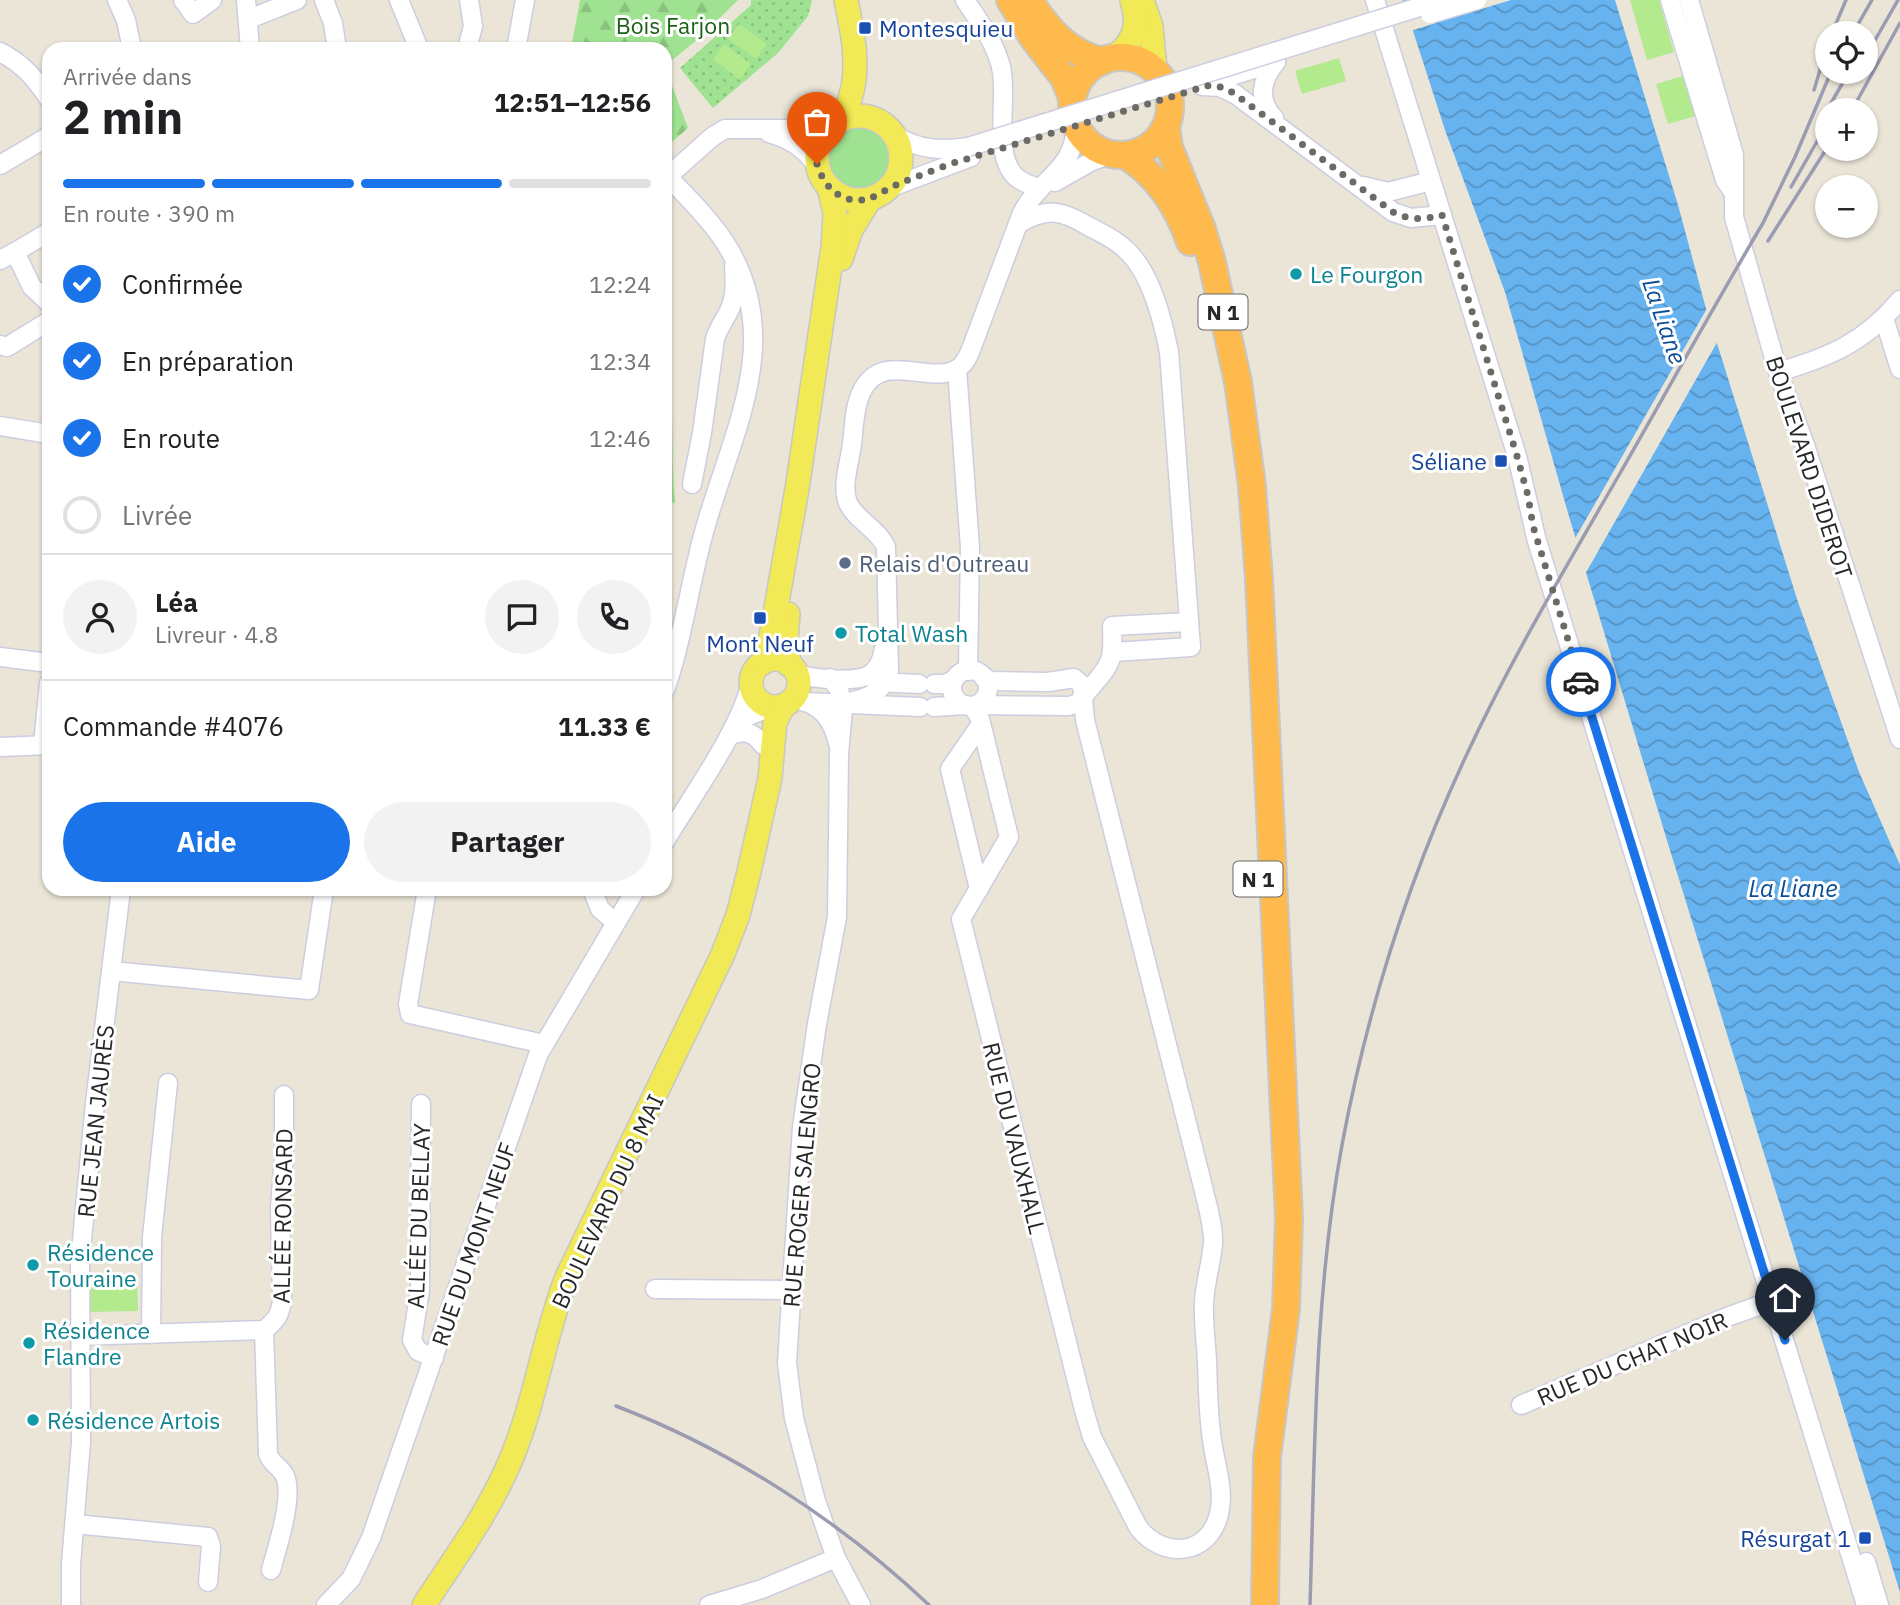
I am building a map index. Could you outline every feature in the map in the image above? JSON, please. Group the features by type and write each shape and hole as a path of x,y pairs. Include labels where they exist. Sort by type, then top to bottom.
{"highway":[{"path":"1010,0 1036,43 1066,82 1075,113 1091,145 1119,155 1148,148 1166,127 1170,112 1170,97 1155,70 1135,60 1108,60 1082,55 1071,49 1050,29 1029,0"},
{"path":"1075,113 1083,76 1108,60"},
{"name":"N 1","path":"1166,127 1168,147 1205,236 1224,316 1244,418 1257,542 1289,1241 1286,1309 1267,1457 1265,1605"},
{"name":"N 1","path":"1119,155 1146,170 1168,197 1191,244 1222,385 1240,516 1274,1221 1269,1317 1250,1463 1250,1605"}],"main road":[{"path":"773,696 798,689 786,645 786,630 840,262 851,230 896,179 901,165 901,150 865,87 854,47 846,0"},
{"path":"1108,60 1127,46 1135,31 1136,18 1132,0"},
{"path":"1142,0 1151,26 1155,70"},
{"path":"773,696 771,636 799,476 833,247 835,214 817,158 821,141 838,122 852,94 854,47"},
{"path":"838,122 864,116 876,119 891,130"},
{"path":"823,177 839,195 851,200 880,194"},
{"path":"773,696 776,660 792,669"},
{"name":"BOULEVARD DU 8 MAI","path":"757,829 764,721 773,696"},
{"name":"BOULEVARD DU 8 MAI","path":"424,1605 480,1522 504,1476 525,1419 554,1313 567,1277 723,954 743,894 770,778 775,722 773,696"}],"street":[{"path":"117,0 130,42"},
{"path":"183,0 193,14 212,0"},
{"path":"246,0 250,42"},
{"path":"248,19 297,0"},
{"path":"324,0 333,23 336,42"},
{"path":"399,0 416,42"},
{"path":"469,0 472,26 469,42"},
{"path":"517,42 525,0"},
{"path":"965,0 988,36 1001,67 1004,88 1003,148 1006,164 1022,182 1041,189 1092,161 1119,155"},
{"path":"1376,0 1528,496 1537,541 1778,1299 1879,1605"},
{"path":"880,194 969,152 1442,0"},
{"path":"891,130 907,142 927,148 969,152 1202,86 1477,0"},
{"name":"BOULEVARD DIDEROT","path":"1670,0 1721,167 1733,192"},
{"name":"BOULEVARD DIDEROT","path":"1689,0 1734,155 1736,226 1757,293 1777,372 1807,452 1900,739"},
{"path":"0,52 15,59 42,90"},
{"path":"1276,62 1266,76 1262,94 1267,110 1281,126"},
{"path":"1202,86 1220,87 1230,91 1399,215 1418,219 1442,215"},
{"path":"969,676 970,548 957,369 970,351 1027,203 1068,159 1074,144 1075,113"},
{"path":"672,173 716,133 727,128 809,128 838,122"},
{"path":"745,128 773,134 796,144 809,155 823,177"},
{"path":"0,165 42,140"},
{"path":"1354,181 1373,190 1388,192 1432,181"},
{"path":"672,184 716,229 733,256 746,283 752,309 755,346 752,369 704,530 672,665"},
{"path":"1018,224 1033,216 1049,212 1062,213 1126,249 1137,263 1153,294 1169,352 1191,647 1113,652"},
{"path":"42,236 7,256 42,296"},
{"path":"692,484 715,339 730,310 734,294 733,256"},
{"path":"1777,372 1848,346 1884,318 1900,300"},
{"path":"1884,318 1900,369"},
{"path":"0,345 7,347 42,325"},
{"path":"842,703 865,698 875,692 885,682 889,670 886,547 852,509 846,496 858,402 867,384 884,372 945,372 957,369"},
{"path":"0,426 42,433"},
{"path":"672,830 729,736 746,702 773,696 864,706 1069,706 1079,704 1110,662 1113,652 1112,625 1189,622"},
{"path":"849,679 867,676 878,666 887,627"},
{"path":"0,657 42,662"},
{"path":"792,669 808,677 927,684 948,683 969,676 992,681 1048,682 1074,678 1081,684 1083,697"},
{"path":"969,676 988,687 986,695 972,705 960,703 952,686 969,676"},
{"name":"RUE ROGER SALENGRO","path":"830,678 839,689 843,729 839,754 836,923 802,1126 787,1356 790,1395 815,1496 836,1558 861,1605"},
{"path":"729,736 745,718 773,696"},
{"name":"RUE ROGER SALENGRO","path":"773,696 816,707 829,719 835,730 839,754"},
{"name":"RUE DU VAUXHALL","path":"972,705 981,724 1009,837 961,919 1092,1437 1138,1527 1147,1538 1158,1545 1177,1549 1198,1544 1214,1528 1220,1508 1220,1480 1210,1428 1204,1310 1213,1240 1203,1187 1087,727 1083,697"},
{"path":"979,888 950,769 981,724"},
{"path":"729,736 737,732 748,732 763,745"},
{"path":"0,747 42,745"},
{"name":"RUE JEAN JAURÈS","path":"71,1605 71,1564 81,1442 80,1261 120,896"},
{"path":"111,971 309,990 323,896"},
{"path":"426,896 408,1004 410,1014 544,1044"},
{"path":"595,896 600,909 615,922"},
{"name":"RUE DU MONT NEUF","path":"326,1605 347,1584 368,1547 529,1079 544,1044 632,896"},
{"path":"151,1334 152,1237 168,1083"},
{"name":"ALLÉE RONSARD","path":"79,1336 264,1330 276,1320 281,1305 279,1208 284,1156 284,1095"},
{"name":"ALLÉE DU BELLAY","path":"421,1104 420,1290 412,1340 418,1351 434,1358"},
{"path":"656,1289 791,1290"},
{"path":"1778,1299 1866,1605"},
{"name":"RUE DU CHAT NOIR","path":"1521,1405 1727,1317 1778,1299"},
{"name":"ALLÉE RONSARD","path":"264,1330 268,1454 285,1476 286,1486 284,1517 271,1570"},
{"path":"75,1524 208,1537 211,1546 208,1582"},
{"path":"709,1605 762,1589 836,1558"}],"green space":[{"name":"Bois Farjon","path":"580,0 738,0 672,60 672,42 572,42"},
{"path":"751,0 812,0 808,16 778,53 713,108 680,68 751,5"},
{"path":"1630,0 1659,0 1674,52 1647,60"},
{"path":"739,24 767,44 756,59 728,39"},
{"path":"724,44 751,64 740,80 713,59"},
{"path":"1339,58 1346,81 1302,94 1295,71"},
{"path":"1683,76 1695,116 1668,124 1656,84"},
{"path":"672,86 688,128 672,142"},
{"path":"860,125 873,127 883,135 891,145 891,171 883,181 873,189 860,191 847,189 837,181 829,171 827,158 829,145 837,135 847,127"},
{"path":"672,415 673,474 675,503 672,502"},
{"path":"137,1282 138,1311 89,1312 89,1283"}],"water":[{"name":"La Liane","path":"1403,0 1615,0 1678,205 1705,305 1798,602 1859,772 1900,865 1900,1592 1669,847 1568,513 1505,292 1445,130"}],"pier":[{"path":"1511,0 1410,31 1401,2"},
{"path":"1709,305 1719,339 1584,576 1573,542"}],"railway":[{"path":"1837,21 1846,0"},
{"path":"1860,21 1872,0"},
{"path":"1878,35 1898,0"},
{"path":"1859,98 1900,23"},
{"path":"1814,90 1816,84"},
{"path":"1310,1605 1317,1374 1333,1202 1342,1145 1364,1045 1408,898 1445,803 1501,684 1763,223 1826,84"},
{"path":"1834,98 1842,84"},
{"path":"1791,187 1815,145"},
{"path":"1768,241 1819,161"},
{"path":"616,1406 701,1444 782,1490 858,1544 929,1605"}],"way so far":[{"path":"817,164 826,185 833,192 851,200 867,200 900,183 950,164 1210,85 1225,88 1235,94 1393,212 1418,219 1442,215 1517,456 1533,526 1581,682"}],"place":[{"name":"Montesquieu","path":"865,28"},
{"name":"Le Fourgon","path":"1296,274"},
{"name":"Séliane","path":"1501,461"},
{"name":"Relais d'Outreau","path":"845,563"},
{"name":"Mont Neuf","path":"760,618"},
{"name":"Total Wash","path":"841,633"},
{"name":"Résidence Touraine","path":"33,1265"},
{"name":"Résidence Flandre","path":"29,1343"},
{"name":"Résidence Artois","path":"33,1420"},
{"name":"Résurgat 1","path":"1865,1538"}],"route":[{"path":"1581,682 1785,1340"}]}
